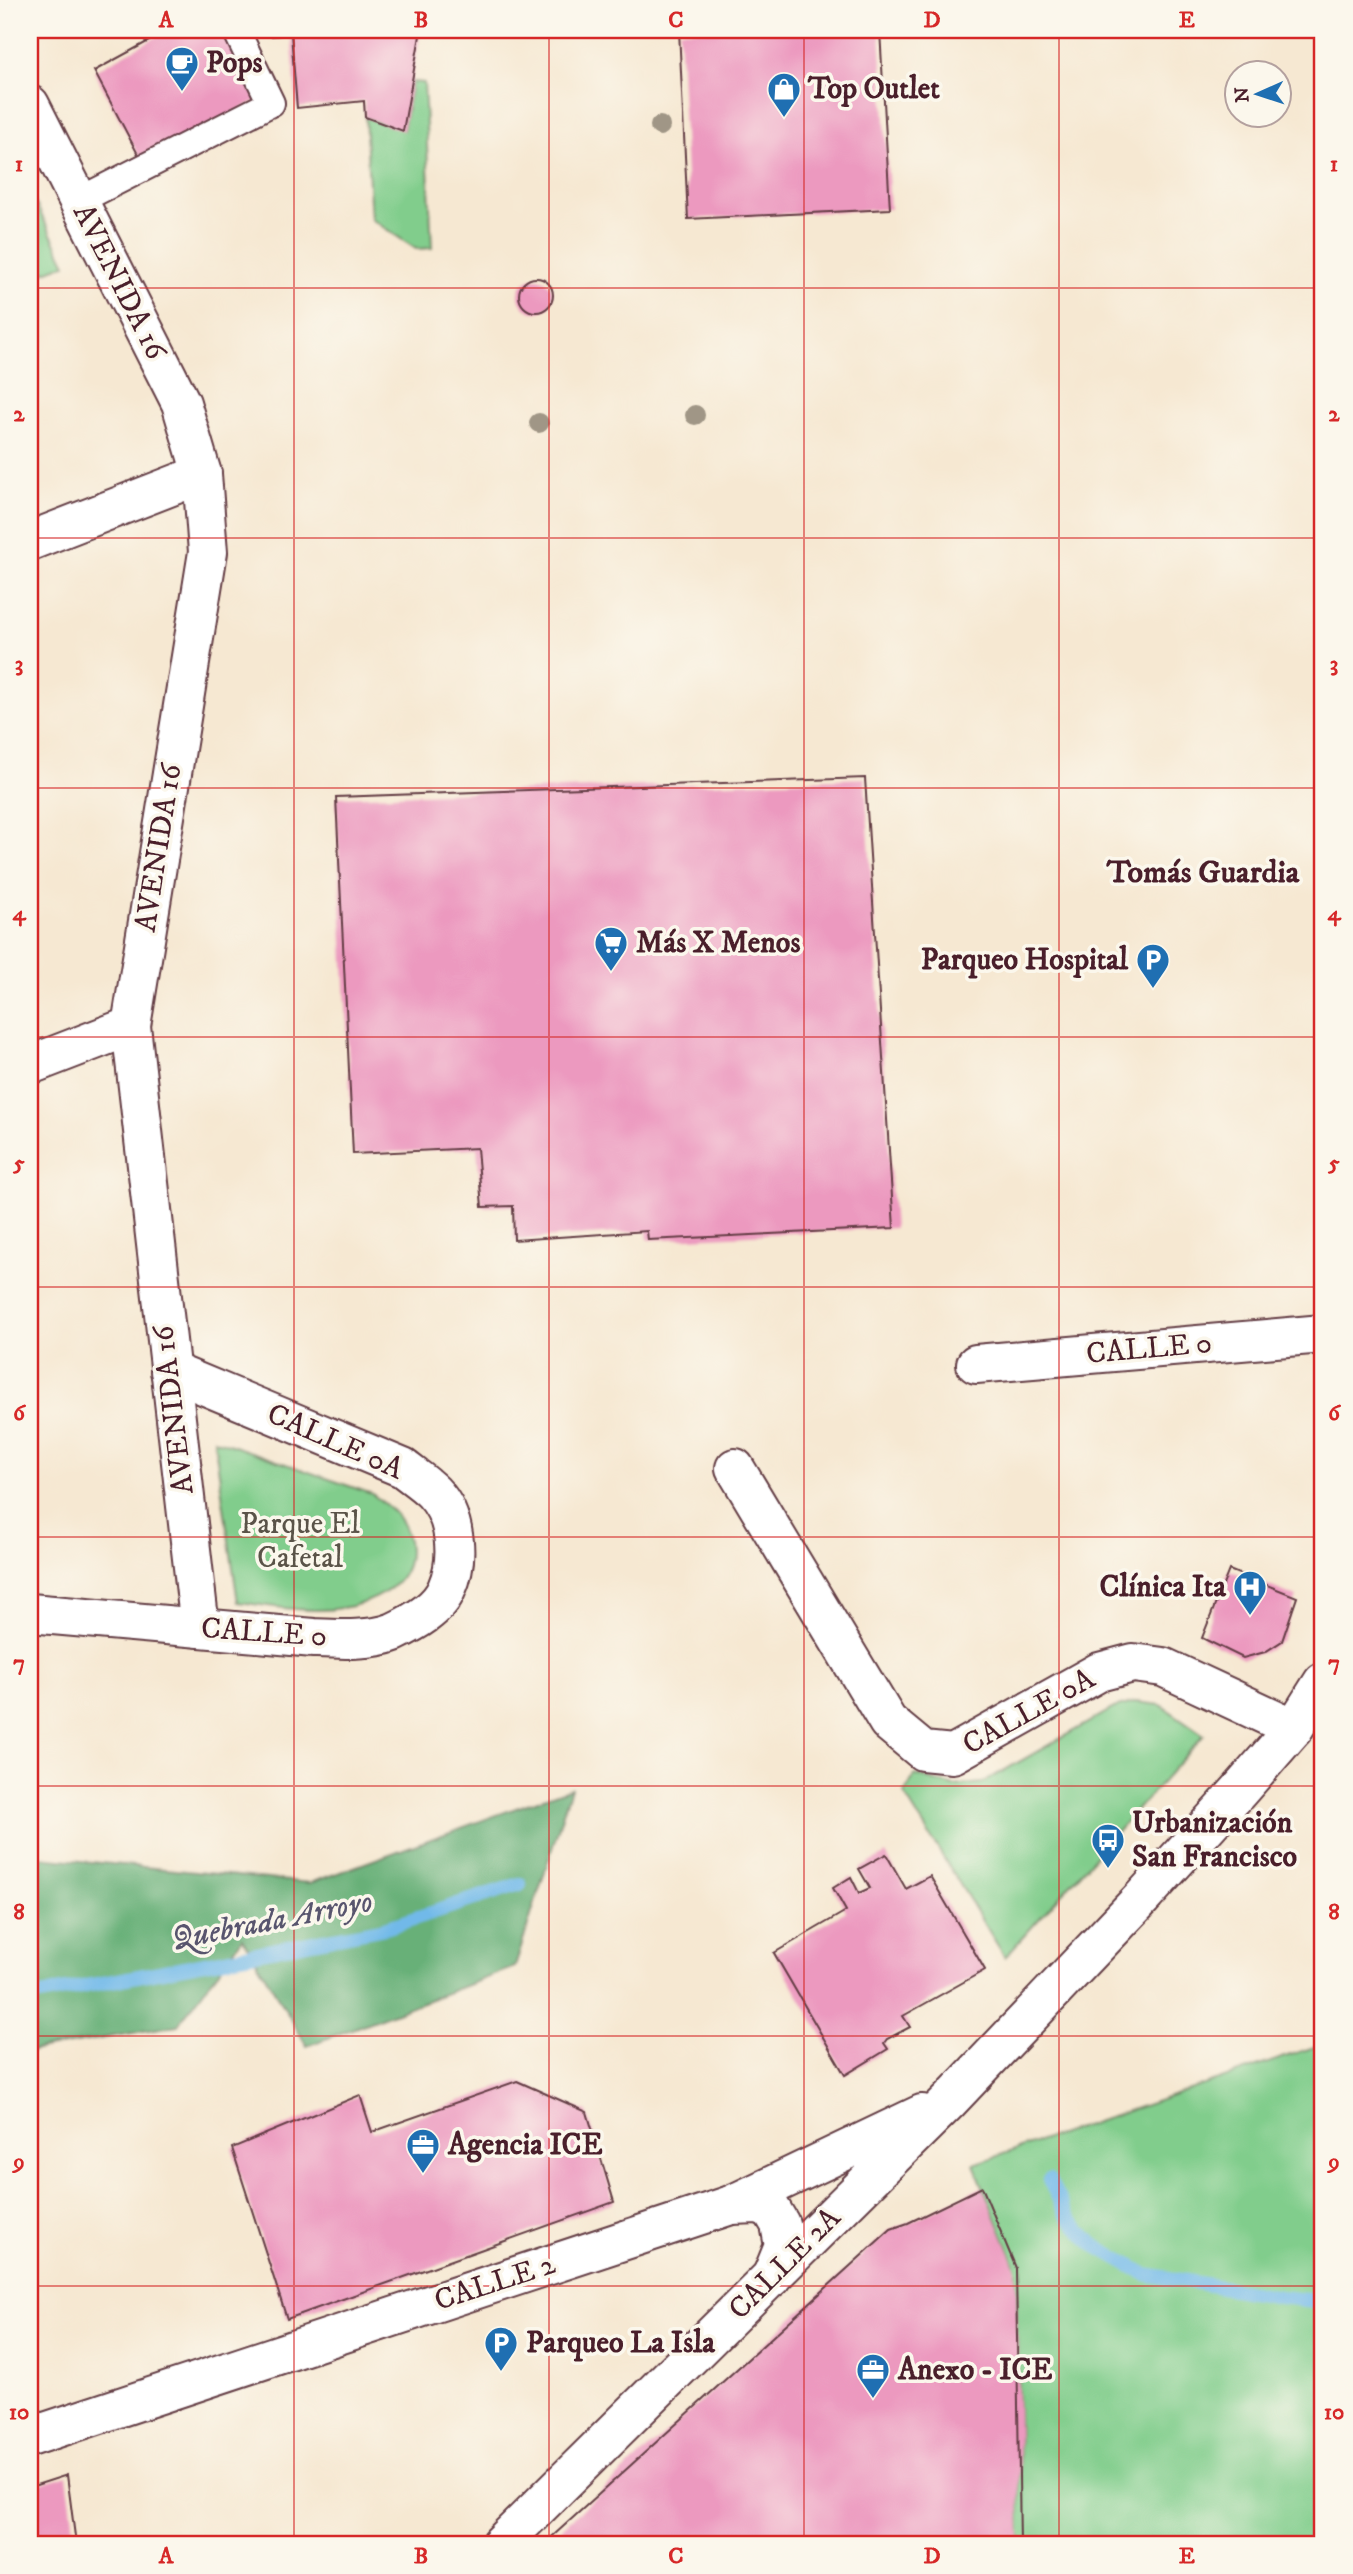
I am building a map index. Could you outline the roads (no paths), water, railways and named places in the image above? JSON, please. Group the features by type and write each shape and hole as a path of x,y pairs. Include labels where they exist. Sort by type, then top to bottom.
{"street":[{"name":"AVENIDA 16","path":"30,105 181,403 202,474 208,552 131,1026 200,1628"},
{"path":"30,541 202,474"},
{"path":"30,1065 131,1026"},
{"name":"CALLE 0","path":"976,1364 1323,1334"},
{"name":"CALLE 0A","path":"170,1371 403,1468 434,1493 440,1502 451,1522 455,1556"},
{"name":"CALLE 0A","path":"734,1468 888,1722 923,1751 953,1754 1099,1672 1133,1663 1163,1667 1294,1728"},
{"name":"CALLE 0","path":"30,1613 314,1639 350,1639 392,1633 427,1614 447,1590 455,1556"},
{"name":"CALLE 2A","path":"501,2544 949,2101 1142,1898 1294,1728 1323,1682"},
{"name":"CALLE 2","path":"30,2437 731,2205 949,2101"},
{"path":"731,2205 759,2204 771,2209 780,2224 784,2246 771,2278"}],"lane":[{"path":"78,201 271,103 236,30"}],"waterway":[{"name":"Quebrada Arroyo","path":"30,1997 385,1928 520,1884"},
{"name":"Quebrada Arroyo","path":"1049,2180 1068,2217 1093,2244 1145,2274 1323,2302"}],"place":[{"name":"Pops","path":"182,93"},
{"name":"Top Outlet","path":"784,119"},
{"name":"Más X Menos","path":"611,973"},
{"name":"Parqueo Hospital","path":"1153,990"},
{"name":"Clínica Ita","path":"1250,1617"},
{"name":"Urbanización San Francisco","path":"1108,1870"},
{"name":"Agencia ICE","path":"423,2175"},
{"name":"Parqueo La Isla","path":"501,2373"},
{"name":"Anexo - ICE","path":"873,2400"}],"district":[{"name":"Tomás Guardia","path":"1203,873"}],"park label":[{"name":"Parque El Cafetal","path":"300,1541"}]}
